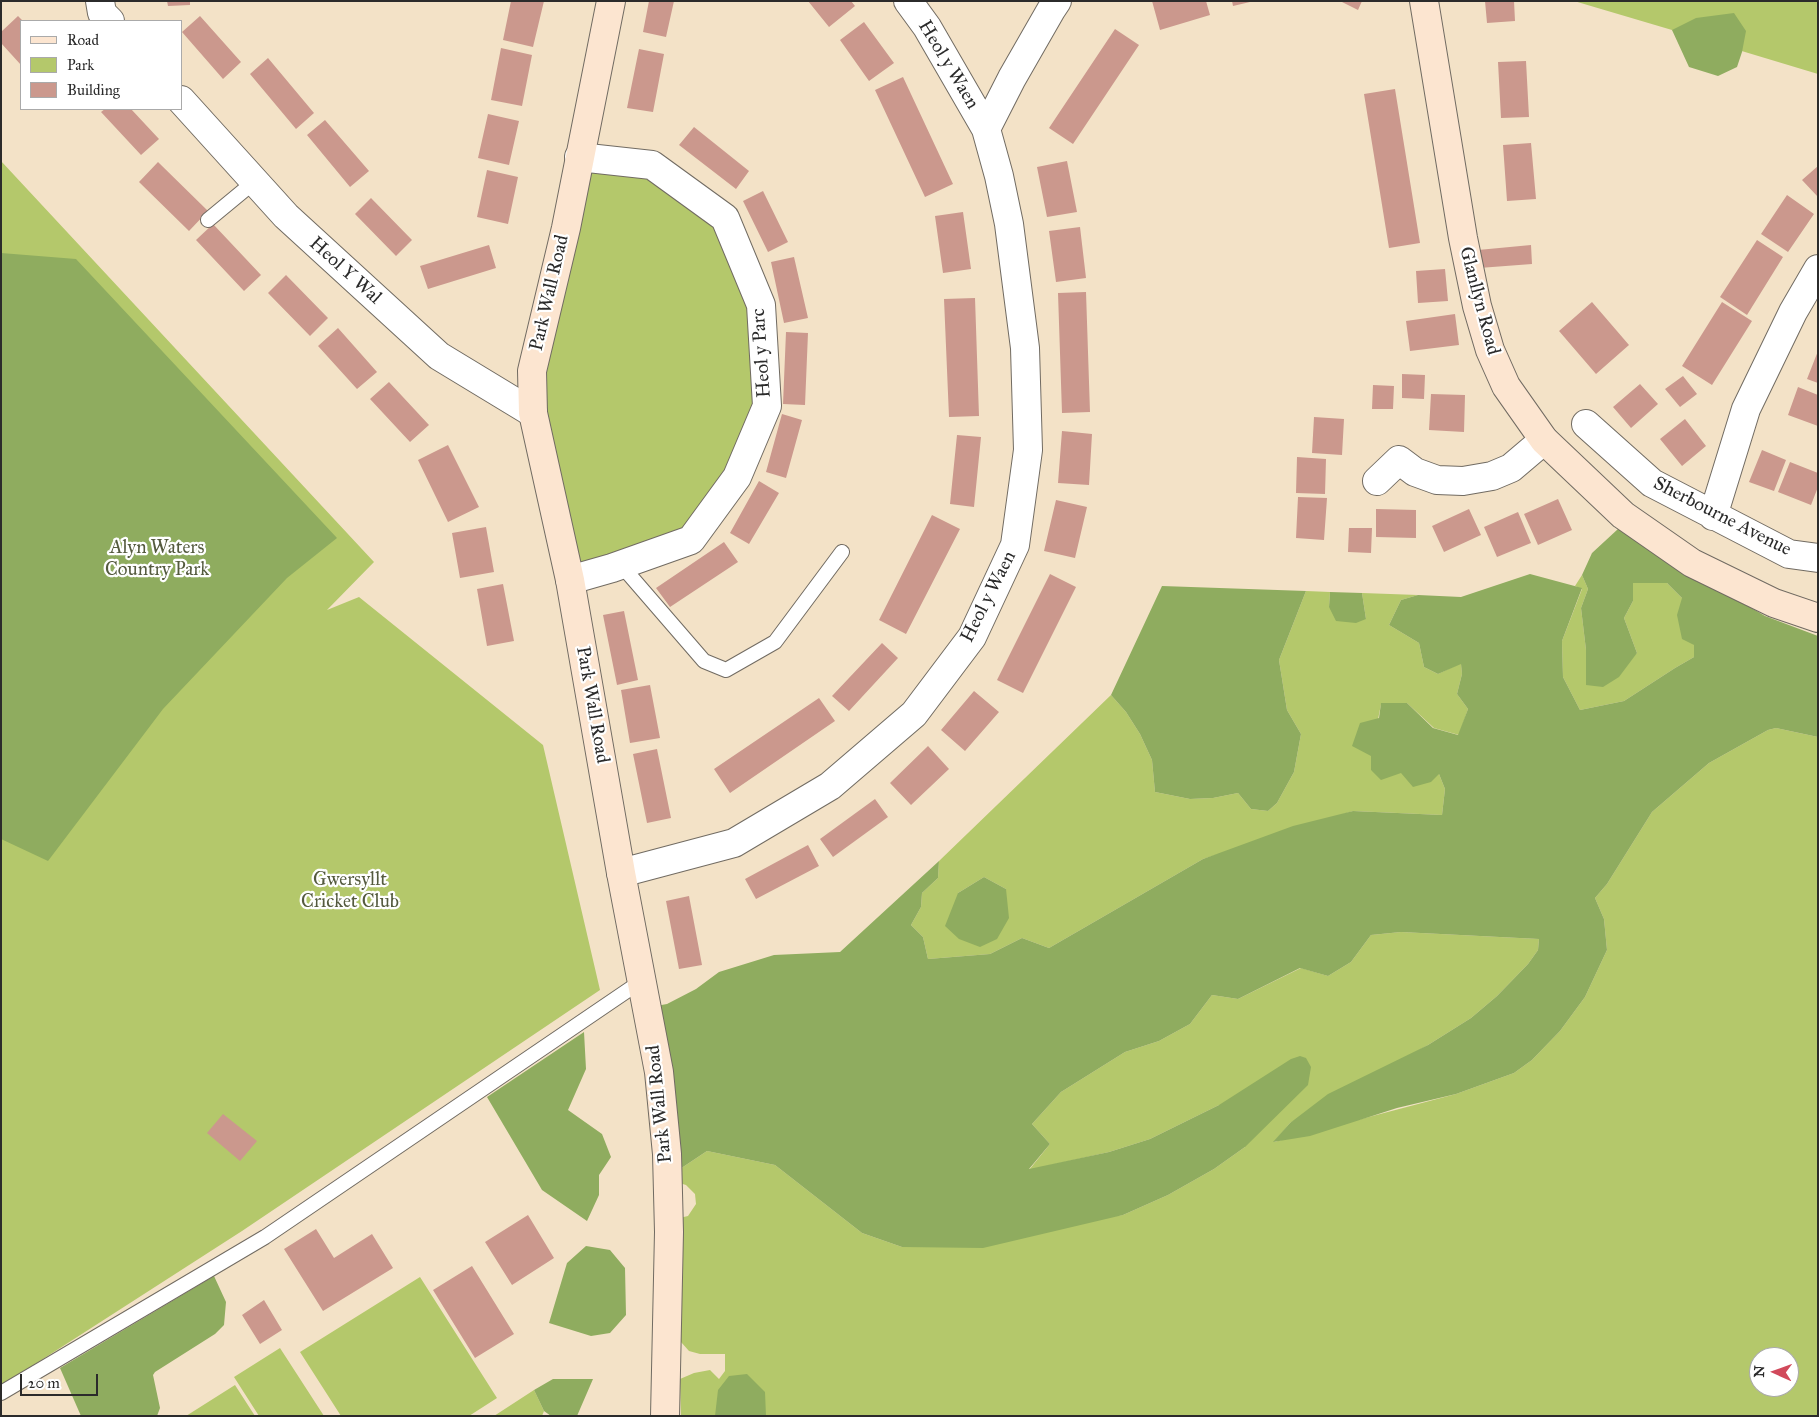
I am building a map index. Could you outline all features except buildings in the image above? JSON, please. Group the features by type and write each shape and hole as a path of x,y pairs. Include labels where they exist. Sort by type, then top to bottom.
{"street":[{"path":"100,1 102,13 109,20"},
{"name":"Park Wall Road","path":"611,1 566,228 532,370 534,413 570,580 621,873 659,1072 666,1154 669,1232 665,1416"},
{"name":"Heol y Waen","path":"621,873 734,843 830,786 914,714 972,637 1015,545 1028,450 1025,348 1009,224 999,176 986,129 927,27 908,1"},
{"name":"Heol y Waen","path":"986,129 1012,78 1057,1"},
{"name":"Glanllyn Road","path":"1424,1 1463,238 1490,350 1506,386 1544,440 1623,515 1692,564 1774,603 1818,618"},
{"name":"Heol Y Wal","path":"182,101 286,216 439,356 534,413"},
{"name":"Heol y Parc","path":"570,580 621,565 691,540 738,477 767,406 761,305 726,218 652,165 579,157"},
{"path":"1713,516 1746,409 1793,312 1818,269"},
{"name":"Sherbourne Avenue","path":"1586,424 1652,483 1789,554 1818,558"},
{"path":"1377,481 1399,452 1415,472 1438,480 1463,481 1492,476 1511,468 1544,440"}],"lane":[{"path":"208,220 254,182"},
{"path":"621,565 704,661 726,670 775,642 842,552"},
{"path":"1,1393 265,1238 642,980"}],"green space":[{"path":"1574,1 1818,1 1818,74 1672,30"},
{"path":"1734,13 1746,31 1737,67 1718,76 1689,67 1672,30 1696,18"},
{"path":"579,157 652,165 725,218 761,305 767,406 691,540 570,580 533,413"},
{"path":"1,161 374,562 327,610 359,597 543,745 600,990 242,1231 1,1386"},
{"name":"Alyn Waters Country Park","path":"1,253 76,259 337,538 287,578 163,709 48,861 1,839"},
{"path":"1618,529 1765,616 1818,636 1818,737 1776,728 1768,730 1709,763 1652,812 1607,884 1595,898 1604,919 1607,950 1585,997 1560,1031 1532,1060 1514,1073 1456,1094 1397,1108 1310,1136 1273,1142 1290,1123 1328,1094 1428,1045 1471,1018 1497,996 1528,964 1538,950 1539,939 1401,932 1371,935 1351,962 1328,976 1300,968 1238,999 1212,995 1190,1024 1159,1041 1125,1052 1061,1092 1032,1124 1050,1144 1029,1169 1109,1152 1150,1139 1219,1105 1291,1059 1300,1056 1306,1058 1311,1067 1308,1085 1245,1147 1214,1169 1168,1195 1123,1215 983,1248 902,1247 862,1233 775,1165 707,1151 674,1173 656,1006 667,1004 696,989 719,972 774,955 840,952 939,861 938,878 922,893 921,907 911,925 923,937 928,959 990,954 1022,938 1049,948 1203,859 1293,826 1353,811 1442,815 1445,789 1439,774 1431,782 1413,787 1401,773 1381,780 1371,770 1371,756 1352,746 1360,723 1379,718 1381,703 1407,703 1433,728 1458,735 1468,709 1457,694 1462,674 1461,664 1438,674 1424,667 1419,643 1389,625 1401,600 1418,595 1461,597 1530,574 1582,588 1562,641 1563,677 1580,710 1624,701 1694,657 1694,645 1682,639 1677,615 1682,598 1667,583 1633,583 1633,601 1624,618 1637,653 1619,677 1603,687 1586,685 1586,650 1581,608 1588,589 1582,575 1592,553"},
{"path":"1582,575 1588,589 1581,608 1586,650 1586,685 1637,653 1624,618 1633,601 1633,583 1667,583 1682,598 1694,645 1694,657 1624,701 1580,710 1563,677 1562,641 1582,589 1575,586"},
{"path":"1162,586 1306,591 1279,660 1287,710 1301,734 1294,772 1277,803 1268,811 1251,809 1238,793 1213,798 1190,799 1155,792 1152,760 1140,734 1126,712 1111,695"},
{"path":"1306,591 1330,592 1329,607 1366,619 1362,593 1418,595 1401,600 1389,625 1419,643 1424,667 1438,674 1461,663 1462,674 1457,694 1468,709 1459,735 1434,728 1407,703 1381,704 1371,756 1371,770 1439,774 1445,789 1442,815 1353,811 1203,859 1049,948 1022,938 990,954 928,959 923,937 911,925 921,907 922,893 938,878 939,861 1111,695 1126,712 1140,734 1152,760 1155,792 1190,799 1213,798 1238,793 1251,809 1268,811 1277,803 1294,772 1301,734 1287,710 1279,660","holes":["984,877 1006,889 958,893"]},
{"path":"1330,592 1362,593 1366,619 1356,623 1336,621 1329,607"},
{"path":"1776,728 1818,737 1818,1416 681,1416 680,1379 694,1373 710,1370 719,1379 725,1371 725,1354 700,1354 689,1351 681,1342 680,1249 675,1219 688,1216 696,1204 695,1194 686,1185 673,1181 674,1173 707,1151 775,1165 862,1233 902,1247 1123,1215 1168,1195 1214,1169 1245,1147 1219,1105 1150,1139 1109,1152 1029,1170 1050,1144 1032,1124 1061,1092 1125,1052 1159,1041 1190,1024 1212,995 1238,999 1301,968 1328,976 1351,962 1371,935 1401,932 1539,939 1538,950 1528,964 1497,996 1471,1018 1428,1045 1290,1123 1274,1142 1456,1094 1514,1073 1532,1060 1560,1031 1585,997 1607,950 1604,919 1595,898 1607,884 1652,812 1709,763 1768,730"},
{"path":"984,877 1006,889 1009,918 997,939 980,947 959,939 945,926 958,893"},
{"path":"584,1032 586,1069 568,1110 602,1134 611,1157 599,1175 599,1195 587,1221 542,1190 487,1097"},
{"path":"586,1246 610,1250 625,1268 626,1315 610,1333 591,1336 549,1323 567,1263"},
{"path":"214,1276 226,1302 224,1325 215,1334 155,1372 153,1375 160,1408 157,1416 81,1416 60,1368"},
{"path":"420,1277 497,1398 469,1416 341,1416 300,1352"},
{"path":"280,1348 324,1416 259,1416 234,1377"},
{"path":"747,1374 765,1392 766,1416 715,1416 718,1390 729,1376"},
{"path":"553,1379 593,1379 577,1416 551,1416 544,1411 534,1390"},
{"path":"235,1385 255,1416 186,1416"},
{"path":"534,1390 544,1411 542,1416 494,1416"}],"park label":[{"name":"Gwersyllt Cricket Club","path":"350,891"}]}
